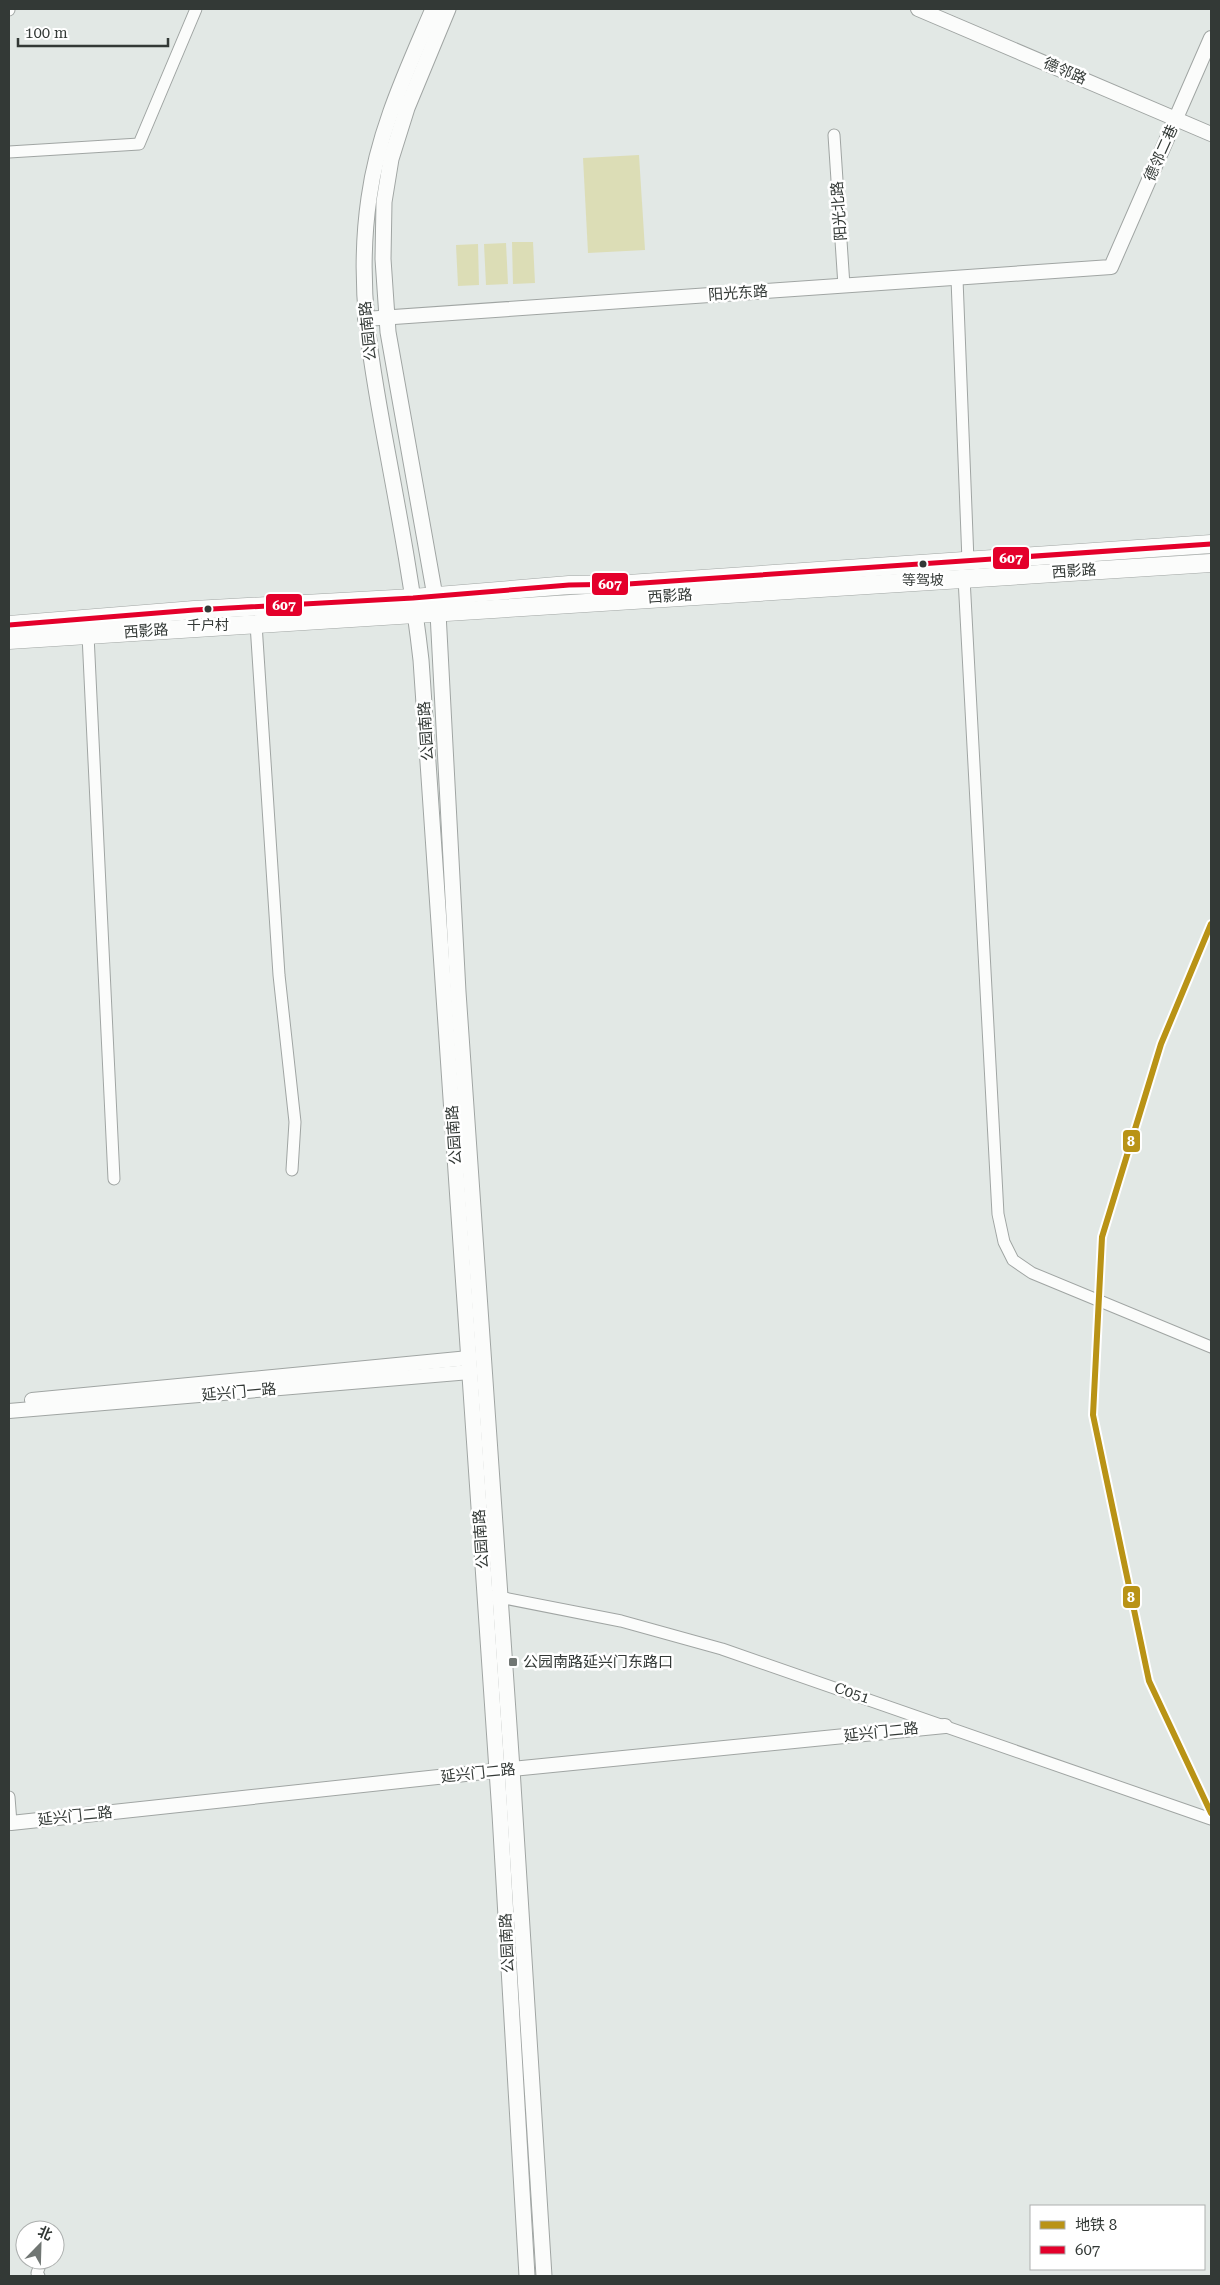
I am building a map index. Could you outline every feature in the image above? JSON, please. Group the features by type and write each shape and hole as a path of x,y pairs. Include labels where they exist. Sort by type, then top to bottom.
{"main road":[{"name":"公园南路","path":"433,9 398,92 377,156 364,237 365,319 369,354 414,606 427,747 470,1365 492,1596"},
{"name":"公园南路","path":"448,9 407,108 387,180 384,202 384,259 387,316 395,371 437,604 492,1596 544,2276"},
{"name":"西影路","path":"966,570 1211,544"},
{"name":"西影路","path":"9,640 256,624 437,604 966,570 1211,563"},
{"name":"西影路","path":"9,624 194,610 414,606"},
{"name":"公园南路","path":"505,1770 527,2276"}],"street":[{"path":"9,152 139,144 196,9"},
{"name":"德邻路","path":"918,9 1211,134"},
{"name":"德邻二巷","path":"1111,267 1211,38"},
{"name":"阳光北路","path":"834,135 844,286"},
{"name":"阳光东路","path":"365,319 1111,267"},
{"path":"957,278 966,570 998,1214 1004,1242 1013,1260 1032,1274 1211,1347"},
{"path":"256,624 279,975 295,1122 292,1170"},
{"path":"88,635 114,1179"},
{"name":"延兴门一路","path":"9,1402 470,1365"},
{"name":"延兴门一路","path":"9,1411 470,1365"},
{"name":"C051","path":"492,1596 621,1621 722,1648 1211,1819"},
{"name":"延兴门二路","path":"10,1823 505,1770 945,1726"},
{"path":"9,1797 10,1823"}],"green space":[{"path":"639,155 645,250 588,253 583,158"},
{"path":"512,242 533,242 535,283 513,284"},
{"path":"506,243 508,284 486,285 484,244"},
{"path":"478,244 479,285 458,286 456,245"}],"metro line":[{"name":"8","path":"1211,924 1161,1044 1102,1237 1093,1415 1149,1681 1211,1813"}],"transit line":[{"name":"607","path":"9,625 194,610 413,598 569,585 628,584 1211,544"}],"place":[{"name":"等驾坡","path":"923,564"},
{"name":"千户村","path":"208,609"},
{"name":"公园南路延兴门东路口","path":"513,1662"}]}
